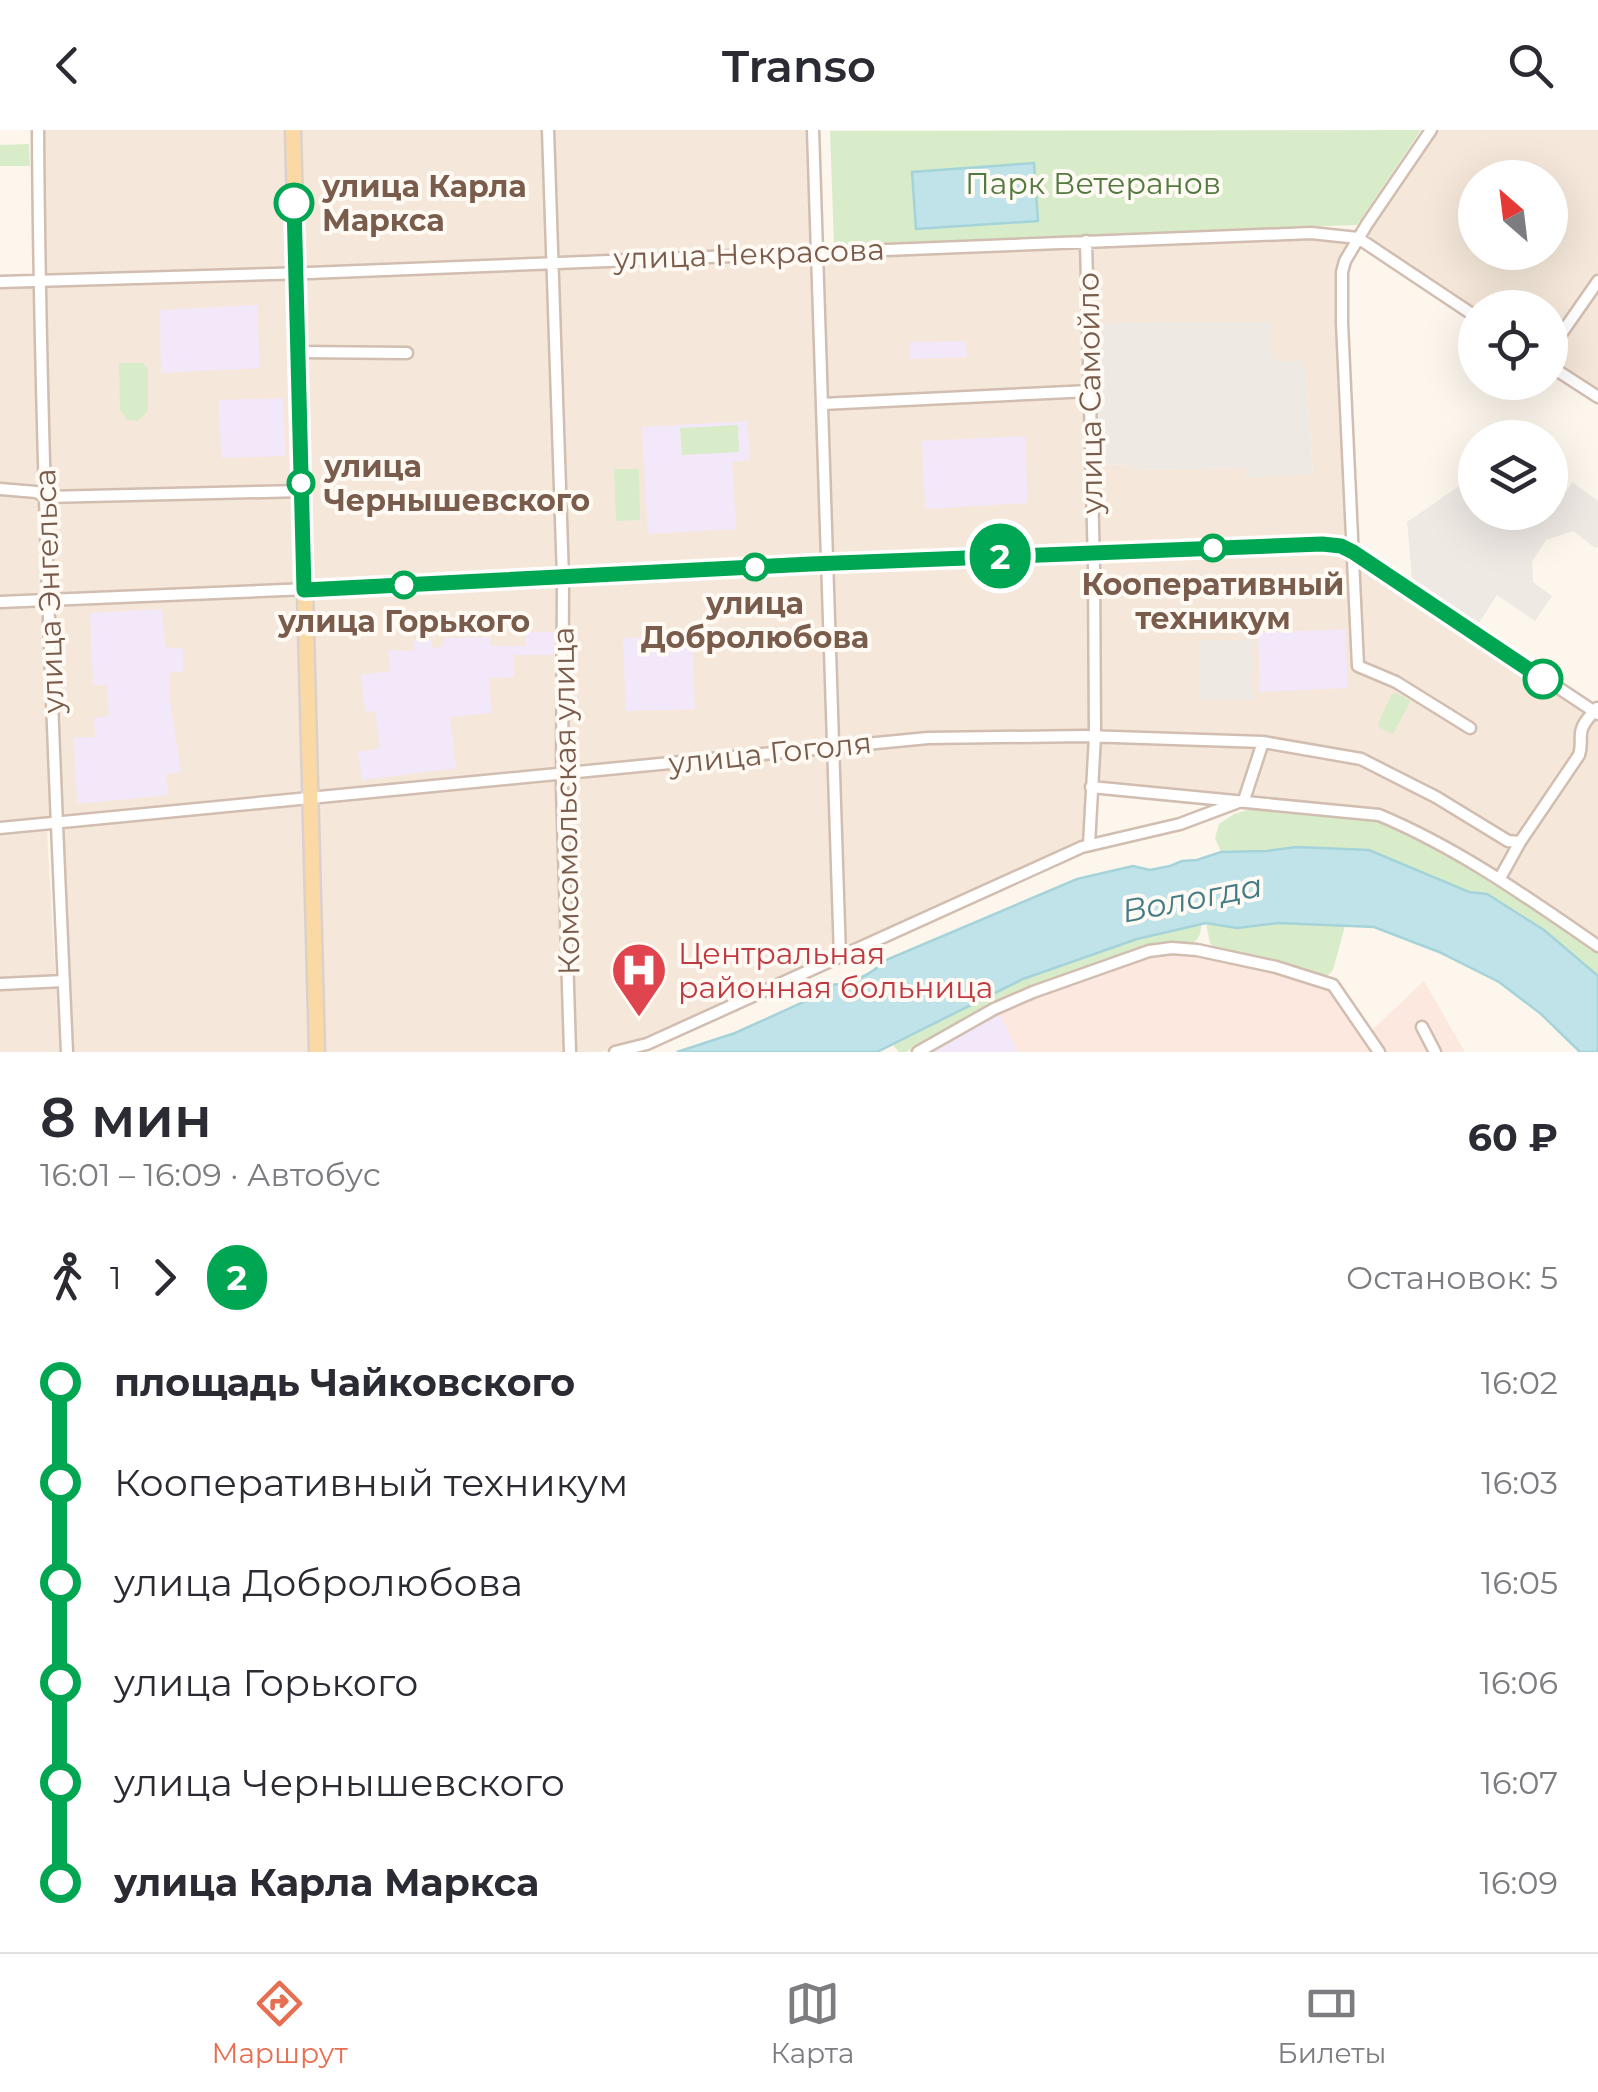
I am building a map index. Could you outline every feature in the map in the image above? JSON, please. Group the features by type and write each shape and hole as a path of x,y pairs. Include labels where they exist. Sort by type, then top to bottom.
{"main road":[{"path":"293,130 317,1052"}],"street":[{"name":"улица Энгельса","path":"38,130 48,601 67,1052"},
{"name":"Комсомольская улица","path":"548,130 563,578 570,1052"},
{"path":"814,130 840,957"},
{"path":"1431,130 1358,238 1342,272 1358,666 1396,682 1470,728"},
{"name":"улица Некрасова","path":"0,282 1311,232 1358,238 1458,305"},
{"name":"улица Самойло","path":"1086,241 1095,736 1089,845"},
{"path":"1568,324 1598,281"},
{"path":"298,352 408,353"},
{"path":"1568,377 1598,396"},
{"path":"822,404 1090,391"},
{"path":"0,489 36,492 46,497 302,491"},
{"path":"0,602 1094,552 1341,546 1597,711 1584,722 1578,754 1500,878"},
{"name":"улица Гоголя","path":"0,828 928,738 1095,736 1263,742 1362,759 1436,797 1508,841 1520,842"},
{"path":"1244,800 1263,742"},
{"path":"1090,787 1379,815 1420,832 1500,878 1598,946"},
{"path":"615,1052 647,1044 1089,845 1180,824 1244,800"},
{"path":"918,1052 994,1008 1033,992 1149,952 1177,948 1276,968 1333,985 1379,1052"},
{"path":"0,984 64,981"},
{"path":"1422,1027 1435,1052"}],"shaded area":[{"path":"42,130 285,130 289,268 43,276"},
{"path":"300,130 543,130 547,258 303,269"},
{"path":"552,130 810,130 814,247 557,257"},
{"path":"1438,130 1598,130 1598,272 1568,314 1568,290 1458,290 1458,299 1365,237"},
{"path":"1311,236 1350,241 1337,271 1349,538 1099,548 1097,465 1130,464 1131,470 1246,468 1246,477 1313,473 1305,361 1273,362 1270,322 1093,324 1091,246"},
{"path":"1082,246 1086,388 826,401 821,255"},
{"path":"813,255 823,559 568,572 557,266"},
{"path":"547,266 559,572 311,584 303,278"},
{"path":"289,276 294,487 50,493 43,283"},
{"path":"35,283 44,596 0,597 0,285"},
{"path":"1598,288 1598,390 1568,371 1568,330"},
{"path":"257,305 260,368 161,373 160,310"},
{"path":"1271,322 1273,361 1305,361 1313,474 1246,478 1245,468 1130,470 1129,464 1097,465 1093,324"},
{"path":"966,341 967,357 910,359 910,342"},
{"path":"1086,394 1089,548 832,559 826,407"},
{"path":"283,398 285,456 221,458 219,400"},
{"path":"747,421 750,460 732,462 736,529 648,534 642,427"},
{"path":"1025,436 1028,503 925,509 922,441"},
{"path":"1572,482 1598,501 1598,546 1595,548 1573,531 1546,540 1532,562 1533,582 1552,596 1535,621 1497,595 1479,623 1412,579 1407,522 1458,487 1458,530 1568,530 1568,489"},
{"path":"295,495 296,585 53,595 51,501"},
{"path":"1324,549 1341,552 1598,720 1598,942 1494,871 1421,829 1380,811 1096,784 1098,559"},
{"path":"1090,559 1091,733 839,742 833,569"},
{"path":"824,569 828,743 568,769 568,582"},
{"path":"559,583 556,767 316,791 311,594"},
{"path":"297,593 301,791 61,817 53,605"},
{"path":"45,605 51,818 0,823 0,606"},
{"path":"162,609 165,647 183,649 183,671 170,673 181,772 166,774 168,795 77,804 74,738 95,737 94,718 109,716 107,685 93,685 90,613"},
{"path":"1345,629 1348,688 1260,692 1258,633"},
{"path":"525,632 554,632 553,655 514,655 514,677 489,678 492,713 450,717 456,768 362,780 358,752 380,748 375,711 365,712 361,675 390,671 388,650 414,651 414,641 431,640 432,648 444,646 444,638 490,637 491,646 525,646"},
{"path":"692,635 695,709 626,711 623,638"},
{"path":"1200,640 1253,640 1252,700 1200,699"},
{"path":"1091,739 1085,841 846,950 839,751 928,741"},
{"path":"829,751 834,955 645,1040 600,1052 575,1052 568,777"},
{"path":"556,778 563,1052 323,1052 316,802"},
{"path":"302,802 309,1052 72,1052 61,827"},
{"path":"47,831 60,1052 0,1052 0,836"},
{"path":"1173,950 1275,969 1324,987 1345,1008 1375,1052 922,1052 994,1011 1150,954"},
{"path":"1424,981 1465,1052 1383,1052 1370,1032"},
{"path":"1000,1015 1018,1052 928,1052 949,1040"}],"green space":[{"name":"Парк Ветеранов","path":"1421,130 1357,225 834,245 830,131"},
{"path":"29,144 30,166 0,166 0,145"},
{"path":"119,363 144,363 148,367 148,411 138,421 127,420 120,410"},
{"path":"738,425 739,452 682,455 680,428"},
{"path":"614,469 639,469 640,520 616,521"},
{"path":"1396,693 1410,702 1393,734 1378,724 1391,695"},
{"path":"1262,806 1378,818 1499,880 1598,949 1598,976 1544,930 1487,894 1470,892 1369,850 1296,847 1221,852 1215,838 1219,824 1234,814"},
{"path":"1201,923 1197,940 1189,944 1172,946 992,1007 906,1052 899,1052 893,1045 1023,979 1137,939"},
{"path":"1206,923 1238,928 1279,923 1345,926 1333,970 1325,978 1218,951 1210,943"}],"water":[{"path":"1034,163 1038,221 916,229 912,172"},
{"name":"Вологда","path":"1296,847 1369,850 1469,892 1487,894 1544,930 1598,976 1598,1052 1580,1052 1541,1014 1499,982 1439,952 1374,927 1279,923 1237,928 1206,923 1137,939 1023,979 877,1052 677,1052 735,1033 819,995 828,985 860,978 886,960 1077,879 1133,866 1150,870 1221,852"}],"bus line":[{"name":"2","path":"294,203 304,590 811,564 1322,544 1353,552 1543,679"}],"place":[{"name":"улица Карла Маркса","path":"294,203"},
{"name":"улица Чернышевского","path":"301,483"},
{"name":"Кооперативный техникум","path":"1213,548"},
{"name":"улица Добролюбова","path":"755,567"},
{"name":"улица Горького","path":"404,585"},
{"name":"Центральная районная больница","path":"639,1019"}]}
